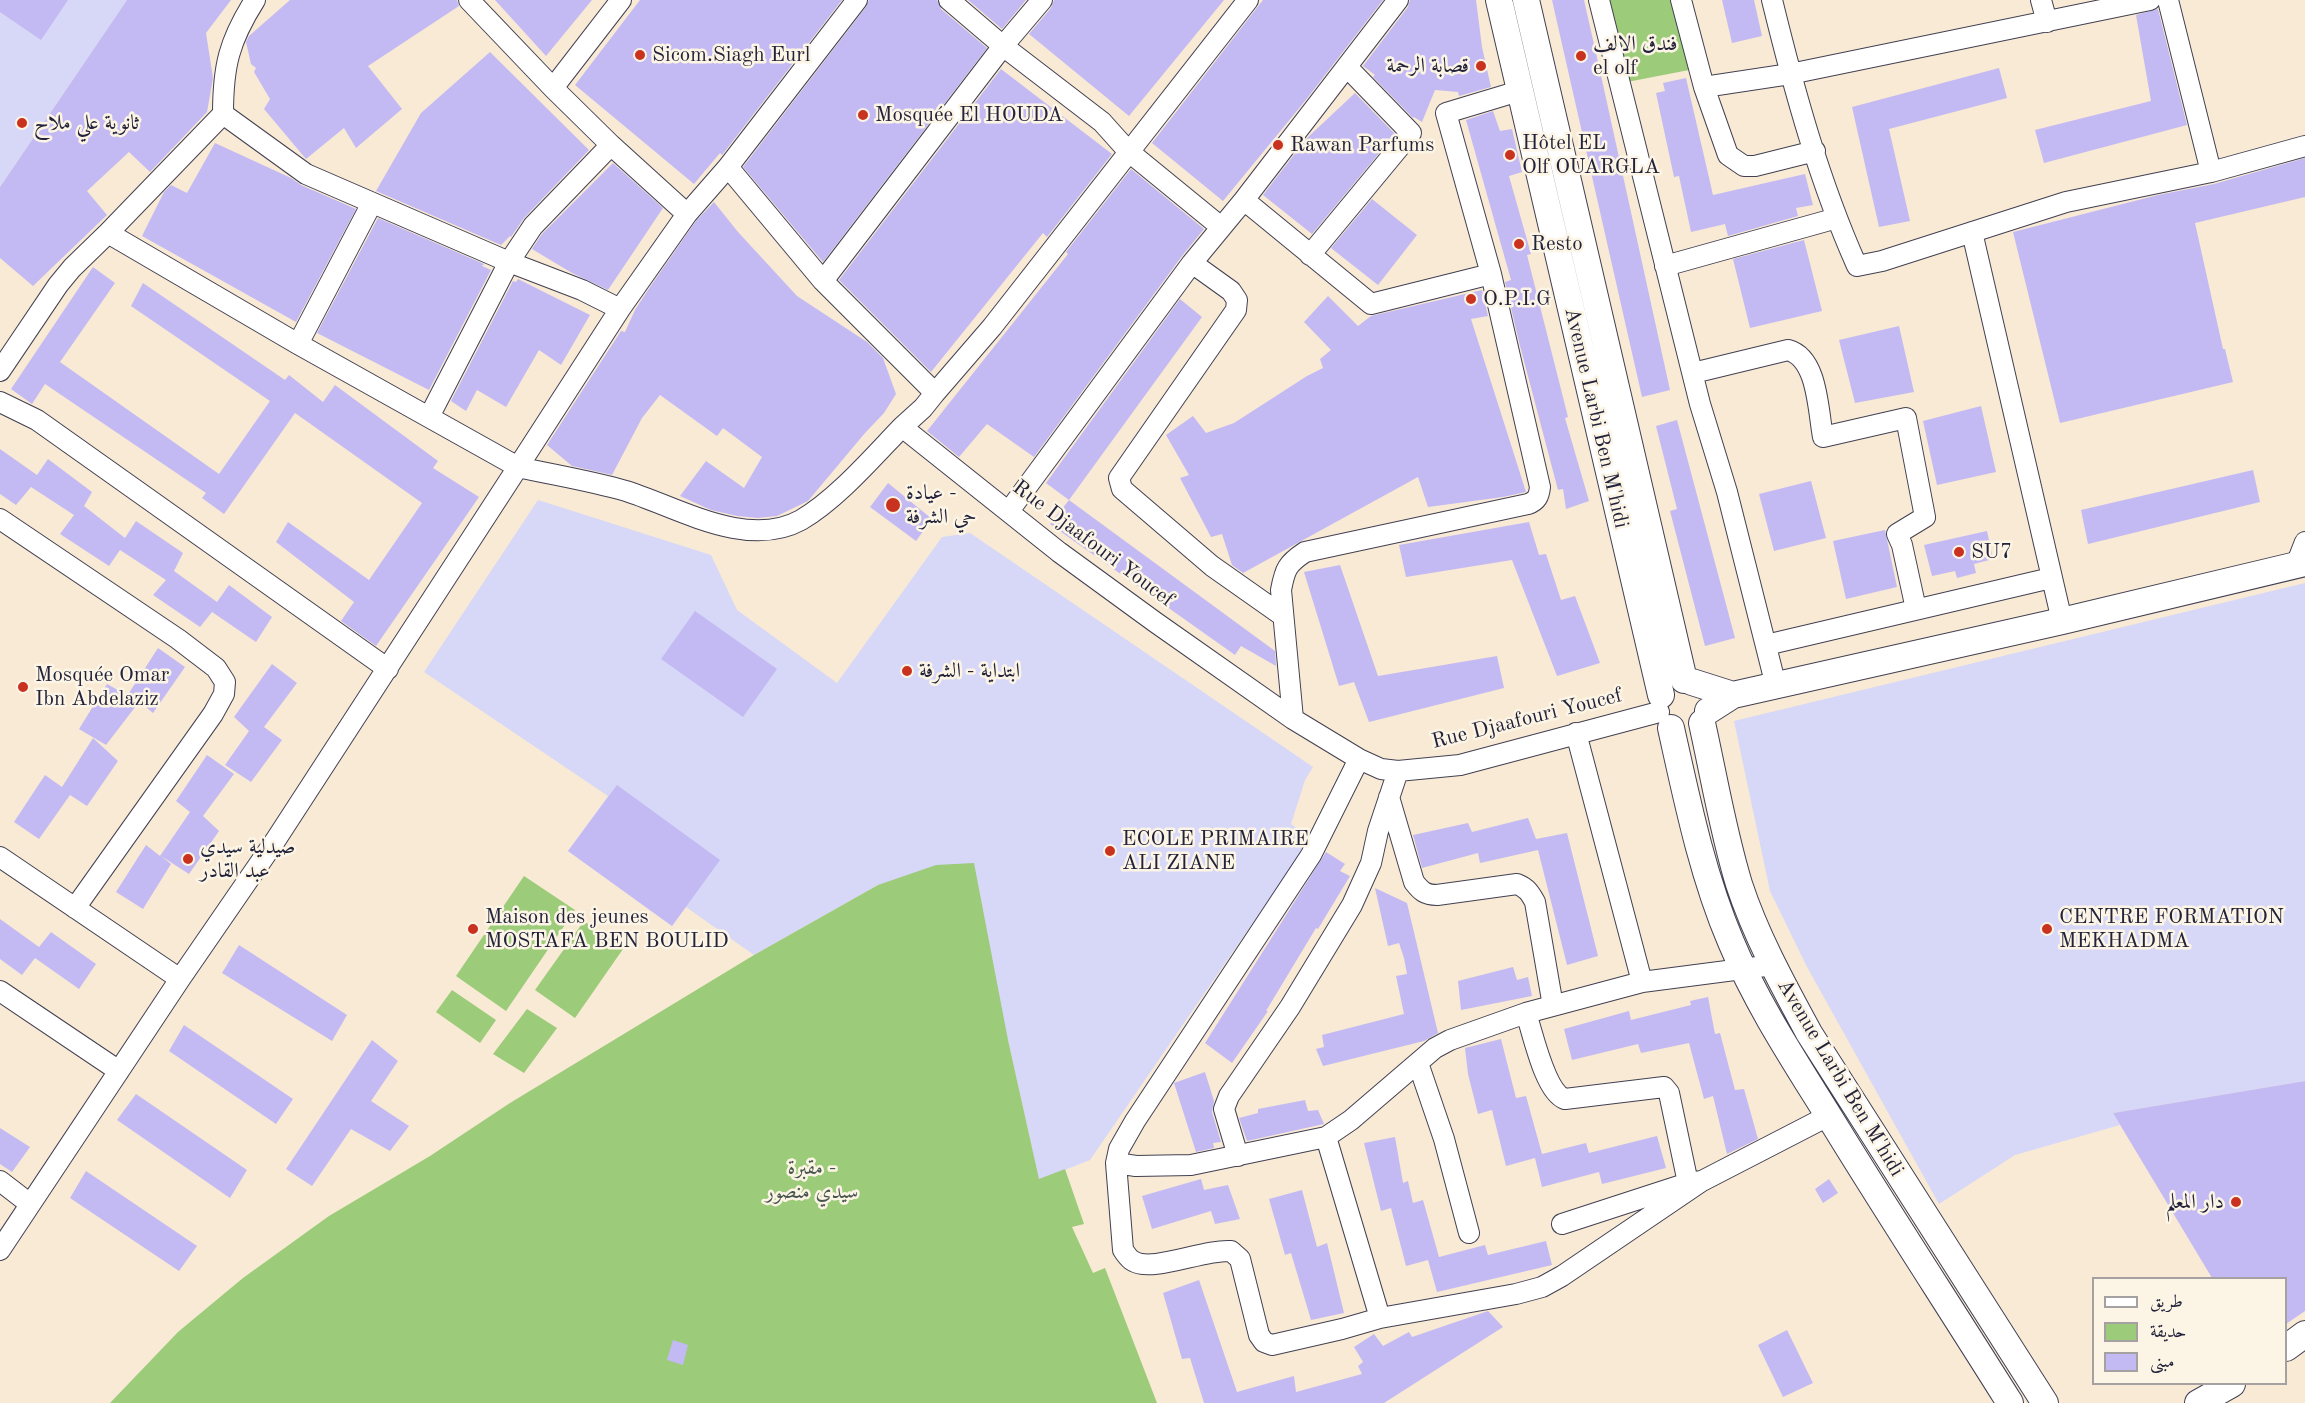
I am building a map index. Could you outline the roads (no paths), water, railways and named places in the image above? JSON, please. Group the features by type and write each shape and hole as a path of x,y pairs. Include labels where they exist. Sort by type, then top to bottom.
{"main road":[{"name":"Avenue Larbi Ben M'hidi","path":"1499,0 1664,712 1708,877 1731,943 1763,1007 1828,1116 2010,1403"},
{"name":"Avenue Larbi Ben M'hidi","path":"1526,0 1688,681"},
{"path":"1733,695 1688,681 1668,685 1664,712 1688,731 1733,695 2062,621 2302,556"},
{"path":"1688,681 1705,692 1709,700 1705,717"},
{"name":"Avenue Larbi Ben M'hidi","path":"1705,717 1739,883 1750,915 1773,965 1809,1034 2045,1403"},
{"path":"2287,1347 2305,1334"},
{"path":"2198,1403 2229,1385"}],"street":[{"path":"0,371 72,268 223,114 223,90 234,36 255,0"},
{"path":"470,0 553,88 687,214"},
{"path":"553,88 621,0"},
{"path":"0,1250 180,979 275,841 620,309 687,214 728,167 857,0"},
{"path":"949,0 1102,122 1128,150 1221,227"},
{"path":"823,281 1042,0"},
{"path":"108,233 298,344 518,468 626,491 696,518 733,527 763,531 781,528 800,520 819,507 923,408 992,327 1128,150 1248,0"},
{"path":"1009,511 1192,263 1244,200 1398,0"},
{"path":"1599,0 1665,266 1752,587 1776,686"},
{"path":"1681,0 1704,87 1728,155 1744,166 1755,166 1815,150"},
{"path":"1772,0 1790,74 1837,218 1857,266 1882,261 2066,202 2211,172 2305,146"},
{"path":"2041,0 2047,22"},
{"path":"1704,87 1790,74 2150,0"},
{"path":"2168,0 2211,172"},
{"path":"1310,255 1411,133 1347,67"},
{"path":"1293,718 1281,590 1284,573 1291,562 1305,552 1535,501 1540,494 1491,274 1446,113 1519,91"},
{"path":"223,114 306,174 509,262 582,290 620,309"},
{"path":"429,417 509,262 533,226 611,145"},
{"path":"728,167 823,281 935,393"},
{"path":"1244,200 1371,304 1491,274"},
{"path":"298,344 372,202"},
{"path":"1665,266 1837,218"},
{"path":"1972,232 2062,621"},
{"path":"1192,263 1231,291 1238,300 1236,310 1119,478 1119,483 1122,489 1212,566 1283,616"},
{"path":"1693,374 1788,350 1796,352 1809,370 1823,438 1906,418 1924,517 1897,534 1902,545 1916,609"},
{"path":"0,402 37,420 388,669"},
{"name":"Rue Djaafouri Youcef","path":"902,427 1069,559 1293,718 1359,759 1381,769 1398,771 1460,765 1576,733 1664,712"},
{"path":"0,519 178,639 216,668 225,682 224,694 213,714 75,908"},
{"path":"1766,645 2051,578"},
{"path":"1576,733 1642,982"},
{"path":"1359,759 1311,855 1135,1121 1119,1149 1116,1163 1123,1250 1131,1260 1151,1266 1210,1251 1231,1251 1240,1259 1258,1335 1264,1342 1272,1345 1283,1343 1380,1318 1516,1294 1542,1287 1562,1276 1695,1182 1828,1116"},
{"path":"1238,1156 1224,1109 1229,1096 1290,1007 1352,905 1371,863 1378,831 1398,771"},
{"path":"1389,797 1414,882 1422,892 1437,895 1517,884 1525,887 1530,893 1535,902 1554,1006"},
{"path":"0,857 180,979"},
{"path":"1116,1163 1136,1166 1191,1165 1326,1137 1351,1119 1435,1048 1450,1040 1526,1013 1642,982 1773,965"},
{"path":"0,991 119,1071"},
{"path":"1526,1013 1550,1085 1558,1096 1565,1099 1664,1087 1669,1093 1695,1182"},
{"path":"1418,1063 1444,1139 1469,1233"},
{"path":"1326,1137 1380,1318"},
{"path":"0,1181 30,1204"},
{"path":"1562,1224 1695,1182"}],"place":[{"name":"Sicom.Siagh Eurl","path":"640,55"},
{"name":"فندق الالف el olf","path":"1581,56"},
{"name":"قصابة الرحمة","path":"1481,66"},
{"name":"Mosquée El HOUDA","path":"863,115"},
{"name":"ثانوية علي ملاح","path":"22,123"},
{"name":"Rawan Parfums","path":"1278,145"},
{"name":"Hôtel EL Olf OUARGLA","path":"1510,155"},
{"name":"Resto","path":"1519,244"},
{"name":"O.P.I.G","path":"1471,299"},
{"name":"عيادة - حي الشرفة","path":"893,505"},
{"name":"SU7","path":"1959,552"},
{"name":"ابتداية - الشرفة","path":"907,671"},
{"name":"Mosquée Omar Ibn Abdelaziz","path":"23,687"},
{"name":"ECOLE PRIMAIRE ALI ZIANE","path":"1110,851"},
{"name":"صيدلية سيدي عبد القادر","path":"188,859"},
{"name":"Maison des jeunes MOSTAFA BEN BOULID","path":"473,929"},
{"name":"CENTRE FORMATION MEKHADMA","path":"2047,929"},
{"name":"دار المعلم","path":"2236,1202"}],"park label":[{"name":"مقبرة - سيدي منصور","path":"812,1180"}]}
